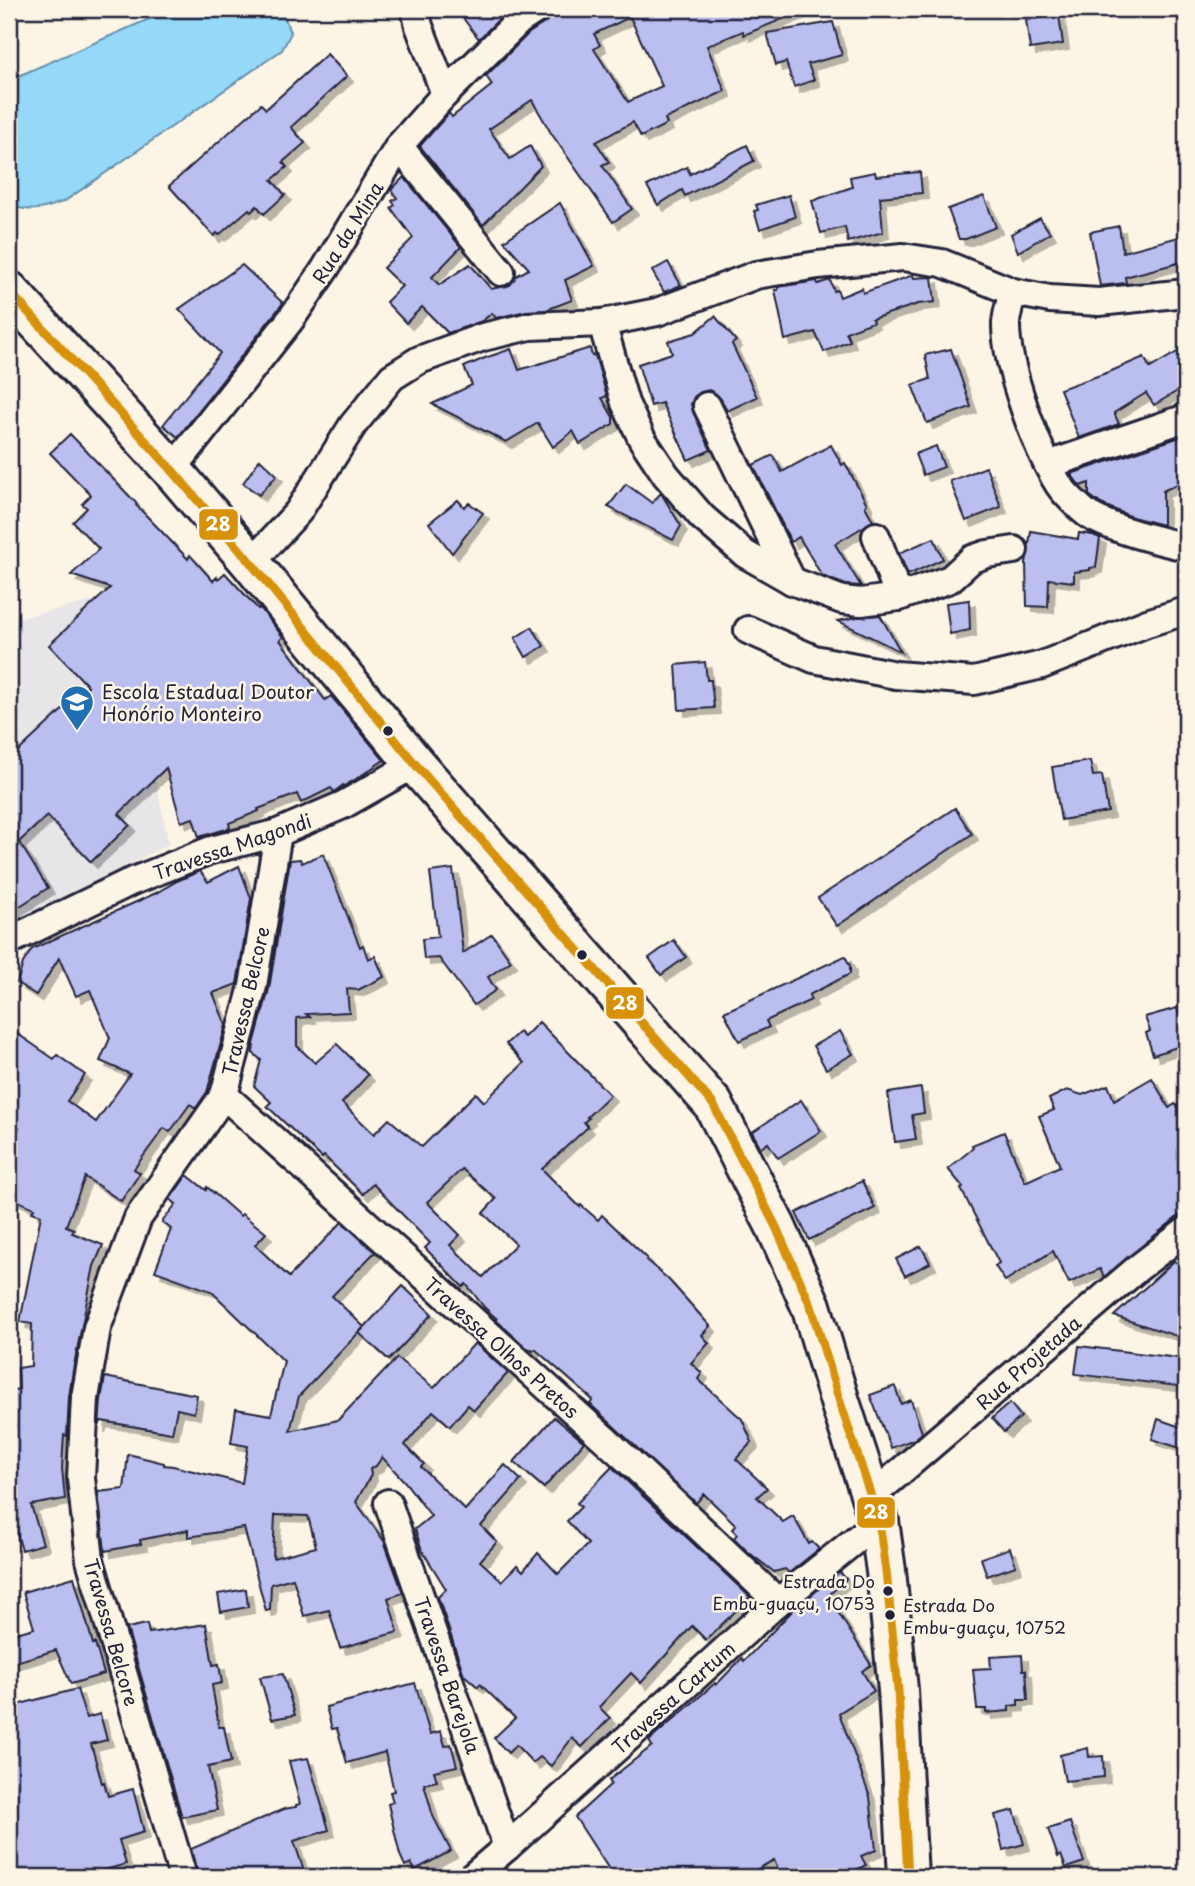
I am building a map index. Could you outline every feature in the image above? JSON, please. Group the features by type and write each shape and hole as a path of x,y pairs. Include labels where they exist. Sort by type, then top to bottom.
{"main road":[{"path":"9,291 172,470 415,764 713,1104 776,1227 811,1306 876,1509 886,1571 898,1690 908,1877"}],"street":[{"path":"415,9 445,94"},
{"name":"Rua da Mina","path":"172,470 291,319 325,269 399,146 445,94 519,21 537,9"},
{"path":"399,146 501,272"},
{"path":"251,563 298,512 353,425 392,377 419,360 483,337 530,326 602,323 657,312 756,275 818,264 903,257 942,263 1013,292 1050,299 1099,302 1186,293"},
{"path":"1013,292 1006,324 1010,354 1021,398 1048,465 1061,488 1092,518 1139,535 1186,547"},
{"path":"602,323 625,402 642,439 666,475 702,517 745,554 792,581 842,600 899,597 950,579 972,559 1014,550"},
{"path":"707,406 792,581"},
{"path":"1048,465 1186,418"},
{"path":"876,536 899,597"},
{"path":"748,630 814,659 895,676 974,681 1042,665 1147,623 1186,611"},
{"name":"Travessa Magondi","path":"9,941 128,883 211,850 278,833 343,805 415,764"},
{"name":"Travessa Belcore","path":"183,1877 90,1560 81,1479 85,1412 97,1328 138,1219 224,1095 253,986 278,833"},
{"name":"Travessa Olhos Pretos","path":"224,1095 641,1472 778,1602"},
{"name":"Rua Projetada","path":"876,1509 1128,1276 1183,1238"},
{"name":"Travessa Barejola","path":"388,1503 507,1847"},
{"name":"Travessa Cartum","path":"472,1877 778,1602 876,1509"}],"shaded area":[{"name":"Escola Estadual Doutor Honório Monteiro","path":"116,596 169,844 9,926 9,620"}],"water":[{"path":"172,9 281,9 291,33 282,50 65,201 37,209 9,206 9,80"}],"building":[{"path":"456,9 494,9 500,18 479,39"},
{"path":"558,9 807,9 744,35 743,31 707,46 725,91 665,119 667,124 641,137 633,122 596,142 609,162 602,165 632,209 613,222 551,133 532,100 489,129 510,159 530,146 541,166 483,225 420,146 449,113 452,117 492,85 486,76 529,33 546,22","holes":["630,17 662,86 628,102 594,49 600,45 594,34"]},
{"path":"1059,15 1063,44 1030,49 1026,20"},
{"path":"833,22 842,55 808,64 814,80 794,87 786,62 776,65 767,33"},
{"path":"327,54 347,76 291,127 305,143 283,162 287,167 272,180 285,195 264,214 257,206 251,212 249,209 219,235 217,233 214,236 169,186 261,104 266,109"},
{"path":"747,145 754,161 685,196 682,190 658,205 647,186 687,167 690,174"},
{"path":"875,172 876,176 920,172 922,193 880,197 883,232 848,242 845,227 821,233 812,201 852,187 850,177"},
{"path":"404,177 461,247 432,277 439,285 470,264 491,289 510,285 516,276 529,269 504,241 560,203 594,266 565,280 572,300 546,310 526,311 496,318 492,313 482,321 448,333 422,307 406,323 386,302 402,286 383,268 413,238 391,208 395,205 392,201 397,198 391,190"},
{"path":"789,195 795,217 760,229 754,211 758,210 756,205"},
{"path":"984,196 996,227 966,239 959,239 948,209"},
{"path":"1040,218 1050,233 1018,252 1011,234"},
{"path":"1119,226 1123,252 1186,235 1186,261 1125,277 1126,283 1100,286 1090,232"},
{"path":"668,262 681,285 664,292 652,271"},
{"path":"242,265 283,303 178,437 163,425 220,353 179,309"},
{"path":"913,275 914,278 932,277 935,302 918,304 872,319 873,322 846,332 850,341 824,352 815,332 785,340 775,290 778,290 778,287 817,281 818,284 830,280 834,291 837,290 840,297 862,288 863,293"},
{"path":"715,316 736,341 732,344 757,397 727,411 721,399 709,390 694,397 691,404 693,412 711,450 688,460 662,403 651,406 638,364 672,353 668,341 695,333"},
{"path":"590,348 592,356 595,355 607,396 602,398 613,417 613,424 580,444 573,431 553,447 538,423 506,442 432,404 472,385 464,367 485,358 511,349 519,370"},
{"path":"951,349 971,407 927,423 912,385 930,379 925,355"},
{"path":"1179,351 1186,363 1186,386 1154,405 1146,393 1114,413 1119,424 1079,438 1060,389 1144,357 1150,368"},
{"path":"70,434 188,559 190,555 213,581 225,573 258,609 260,608 283,637 280,640 325,700 331,696 384,760 334,792 331,788 301,803 297,794 229,823 230,828 199,837 193,818 181,822 166,768 119,814 130,825 91,862 47,816 19,842 48,888 9,913 9,760 88,686 49,645 110,588 71,575 99,549 73,522 87,508 82,504 91,495 50,453"},
{"path":"1186,435 1186,480 1163,491 1163,525 1132,517 1101,504 1089,495 1089,483 1080,486 1071,474"},
{"path":"831,445 842,465 845,463 873,521 835,544 861,586 846,585 822,576 799,537 791,542 753,465 773,455 782,472"},
{"path":"936,446 944,467 923,475 915,454"},
{"path":"260,459 277,475 259,495 243,483"},
{"path":"986,467 1001,507 966,521 950,481"},
{"path":"626,484 652,503 661,493 681,526 673,540 608,507"},
{"path":"458,500 464,507 469,503 483,513 452,553 429,523"},
{"path":"1031,531 1078,539 1079,533 1100,538 1096,567 1074,572 1074,582 1049,579 1048,607 1027,606 1026,563"},
{"path":"934,538 943,559 908,575 899,553"},
{"path":"969,600 970,630 950,634 946,603"},
{"path":"880,615 901,652 838,621"},
{"path":"532,627 544,646 526,657 515,638"},
{"path":"705,662 707,680 711,680 714,708 679,710 676,665"},
{"path":"1090,761 1093,776 1102,775 1108,812 1061,820 1052,767"},
{"path":"955,808 972,834 837,926 818,898"},
{"path":"323,854 360,947 363,945 368,959 375,956 384,977 358,990 347,989 349,1012 306,1014 310,1017 297,1018 297,1046 315,1063 337,1044 368,1075 342,1103 374,1134 389,1119 422,1147 476,1093 484,1102 524,1063 506,1044 519,1032 524,1037 539,1022 610,1095 587,1117 589,1118 584,1122 588,1127 542,1169 580,1207 581,1205 598,1220 602,1215 668,1279 710,1326 702,1335 709,1343 691,1363 702,1373 698,1379 742,1419 752,1442 736,1459 767,1488 757,1497 783,1522 793,1516 809,1544 812,1542 819,1549 789,1573 785,1569 774,1572 747,1551 734,1538 737,1534 732,1529 736,1525 704,1494 696,1503 590,1404 593,1400 535,1349 529,1350 496,1320 466,1284 463,1287 425,1248 430,1243 373,1184 363,1194 267,1106 271,1102 254,1086 261,1060 253,1053 254,1044 269,989 290,860 300,859 302,863","holes":["462,1169 496,1199 483,1213 516,1244 483,1277 450,1245 460,1235 427,1202"]},
{"path":"239,866 251,898 237,984 213,993 226,1025 207,1092 196,1108 190,1104 170,1132 164,1128 134,1169 140,1173 121,1201 85,1177 66,1226 74,1229 72,1233 103,1245 94,1266 73,1370 67,1436 64,1435 62,1468 65,1499 31,1505 43,1544 22,1550 13,1522 16,1521 11,1469 9,1470 9,1391 19,1389 18,1368 31,1366 32,1324 20,1322 41,1215 32,1212 34,1208 9,1197 9,1149 19,1128 9,1121 9,1028 54,1059 57,1055 85,1075 67,1101 96,1122 130,1074 100,1061 110,1038 90,990 76,996 59,958 36,995 17,983 23,963 32,949 177,881 200,871 208,882"},
{"path":"453,869 463,953 492,934 511,961 488,977 496,990 474,1005 439,958 424,959 422,939 438,937 430,872"},
{"path":"674,940 686,957 661,975 649,958"},
{"path":"845,956 850,966 850,974 809,995 811,1000 766,1021 769,1027 739,1041 724,1012"},
{"path":"1177,1008 1186,1044 1153,1055 1146,1033 1150,1031 1145,1017"},
{"path":"840,1031 853,1054 826,1069 813,1046"},
{"path":"1152,1078 1169,1108 1175,1104 1186,1115 1186,1210 1104,1277 1100,1269 1069,1283 1053,1251 1005,1281 995,1266 999,1263 961,1189 963,1187 948,1169 973,1148 972,1145 1004,1132 1025,1182 1060,1166 1039,1116 1054,1110 1049,1099 1067,1090 1082,1095 1108,1085 1114,1100"},
{"path":"921,1088 924,1113 912,1115 916,1139 895,1142 888,1093"},
{"path":"801,1100 821,1131 778,1158 768,1143 761,1148 752,1132"},
{"path":"187,1175 206,1190 207,1187 240,1216 242,1214 266,1233 255,1245 289,1277 342,1222 375,1252 332,1296 364,1327 299,1396 290,1431 338,1420 397,1358 434,1388 475,1343 508,1373 474,1410 468,1405 450,1426 433,1411 405,1445 424,1464 421,1467 465,1510 505,1465 521,1480 481,1526 497,1542 480,1561 502,1581 517,1565 523,1571 538,1553 558,1574 588,1544 567,1521 581,1507 577,1503 612,1467 750,1597 706,1640 692,1626 641,1683 631,1673 599,1707 610,1718 582,1747 572,1738 551,1766 540,1757 533,1763 516,1745 508,1753 494,1738 515,1718 480,1684 478,1687 464,1675 438,1597 446,1589 422,1550 415,1529 431,1516 382,1457 376,1466 370,1469 371,1475 356,1502 384,1541 403,1593 388,1598 398,1632 340,1648 329,1610 304,1616 293,1578 271,1584 270,1610 266,1611 244,1528 188,1537 188,1530 105,1551 98,1492 124,1489 128,1454 242,1483 248,1446 231,1443 236,1409 271,1415 284,1361 211,1291 155,1271 171,1229 162,1222 176,1204 170,1199","holes":["275,1515 308,1516 316,1547 273,1558"]},
{"path":"862,1181 875,1208 809,1240 796,1213"},
{"path":"921,1246 930,1263 905,1276 896,1259"},
{"path":"1174,1261 1186,1268 1186,1339 1114,1316"},
{"path":"403,1286 432,1314 389,1360 359,1333"},
{"path":"1079,1346 1186,1359 1186,1387 1075,1374"},
{"path":"105,1377 197,1395 194,1413 177,1409 172,1433 101,1421 99,1427"},
{"path":"895,1386 901,1404 911,1400 922,1433 915,1439 891,1448 870,1395"},
{"path":"1010,1403 1021,1417 1004,1432 992,1418"},
{"path":"554,1417 584,1442 544,1488 514,1462"},
{"path":"1158,1419 1186,1429 1186,1450 1152,1439"},
{"path":"1010,1548 1016,1566 987,1576 981,1558"},
{"path":"840,1572 846,1579 828,1596 871,1665 862,1671 874,1691 839,1713 870,1797 876,1850 861,1856 866,1865 842,1877 781,1877 774,1860 743,1877 614,1877 575,1817 611,1784 609,1780 652,1746 649,1741 715,1683 716,1685 742,1658 744,1661 795,1608"},
{"path":"74,1577 104,1674 71,1684 56,1650 9,1664 9,1635 34,1628 23,1592"},
{"path":"246,1589 248,1607 221,1612 218,1594"},
{"path":"147,1624 149,1633 206,1624 213,1665 219,1664 222,1683 212,1685 219,1727 224,1727 231,1762 208,1767 217,1810 182,1817 127,1628"},
{"path":"1022,1655 1028,1700 1018,1700 1018,1705 1009,1706 1009,1711 986,1713 986,1709 977,1709 973,1669 991,1668 990,1657"},
{"path":"283,1674 295,1715 272,1719 260,1677"},
{"path":"415,1683 430,1734 441,1731 445,1746 451,1744 457,1766 434,1771 437,1781 424,1784 433,1816 451,1851 415,1870 411,1863 405,1866 400,1855 388,1804 393,1802 390,1792 394,1791 385,1752 347,1763 337,1728 332,1729 326,1707"},
{"path":"77,1689 86,1718 100,1714 107,1740 91,1744 108,1796 133,1789 144,1832 119,1840 126,1864 81,1877 9,1877 9,1707"},
{"path":"1088,1748 1089,1757 1103,1756 1104,1777 1065,1781 1060,1755"},
{"path":"308,1758 329,1830 294,1841 306,1877 198,1877 191,1849 300,1804 289,1761"},
{"path":"1014,1810 1024,1844 1003,1850 995,1815"},
{"path":"1070,1822 1084,1862 1066,1868 1061,1855 1058,1857 1048,1829"}],"transit line":[{"name":"28","path":"9,291 172,470 415,764 713,1104 776,1227 811,1306 879,1521 898,1690 908,1877"}],"place":[{"name":"Escola Estadual Doutor Honório Monteiro","path":"77,732"},
{"name":"Estrada Do Embu-guaçu, 10753","path":"888,1591"},
{"name":"Estrada Do Embu-guaçu, 10752","path":"890,1615"}]}
